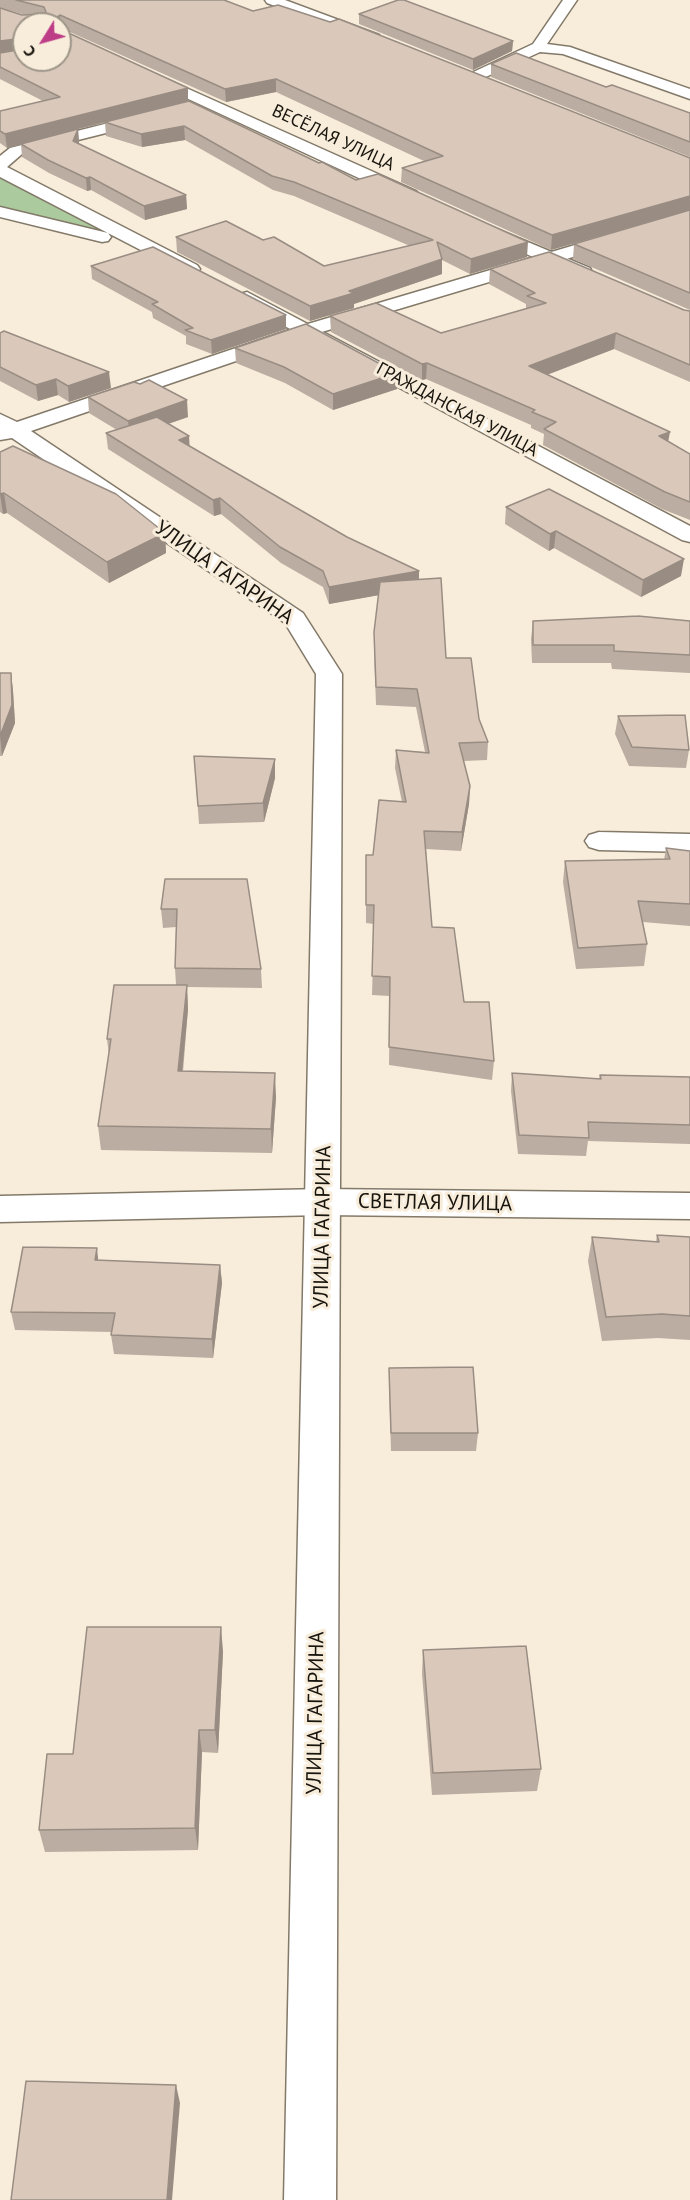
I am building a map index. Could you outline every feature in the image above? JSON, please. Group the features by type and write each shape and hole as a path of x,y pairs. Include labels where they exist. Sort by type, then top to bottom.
{"street":[{"path":"272,0 388,44"},
{"path":"538,47 570,0"},
{"path":"494,87 467,76 538,47 565,50 690,94"},
{"name":"ВЕСЁЛАЯ УЛИЦА","path":"135,69 422,200"},
{"path":"187,108 209,103"},
{"path":"0,165 16,151 165,114"},
{"path":"0,170 208,278"},
{"path":"0,212 148,247"},
{"path":"5,428 308,330 690,216"},
{"path":"475,224 593,277"},
{"name":"ГРАЖДАНСКАЯ УЛИЦА","path":"228,288 690,535"},
{"name":"УЛИЦА ГАГАРИНА","path":"5,428 294,618 330,674 310,2200"},
{"path":"599,841 690,843"},
{"name":"СВЕТЛАЯ УЛИЦА","path":"0,1209 323,1202 690,1206"}],"green space":[{"path":"0,178 8,181 119,238 0,210"}],"building":[{"path":"16,0 224,0 253,11 278,5 330,22 339,19 690,158 690,196 552,235 402,168 443,156 276,79 225,89 72,20 72,12 46,12 44,7"},
{"path":"404,0 513,41 473,59 359,14"},
{"path":"0,8 13,12 12,40 0,41"},
{"path":"72,35 188,88 5,134 0,131 0,111 60,97 0,67 0,53 12,51 12,72 72,72"},
{"path":"516,53 606,87 612,85 690,113 690,142 491,64"},
{"path":"189,101 356,180 378,174 528,242 471,259 437,242 442,259 349,291 354,293 310,306 176,237 226,221 263,240 274,237 324,266 433,240 294,182 272,176 184,126 141,134 105,122"},
{"path":"78,129 73,141 186,195 144,206 90,177 86,178 48,160 21,144"},
{"path":"690,210 690,293 574,244"},
{"path":"153,247 286,315 211,340 185,330 193,328 152,304 158,302 91,266"},
{"path":"549,252 690,311 690,365 616,333 529,366 670,432 659,436 690,454 690,502 665,492 544,429 556,422 532,412 535,410 427,363 422,364 330,316 376,303 441,333 546,303 527,296 535,293 490,269"},
{"path":"306,324 397,373 333,394 284,367 235,348"},
{"path":"4,331 109,372 68,386 56,379 36,385 0,367 0,333"},
{"path":"149,380 187,400 128,421 88,397 134,382 140,384"},
{"path":"157,417 189,436 179,440 347,537 419,571 329,587 323,571 280,547 220,498 213,500 106,433"},
{"path":"13,446 116,494 165,533 107,562 4,493 0,494 0,452"},
{"path":"549,489 684,559 643,580 556,531 550,534 506,507"},
{"path":"441,578 446,658 471,658 479,719 488,742 459,743 470,786 462,832 424,831 432,927 454,928 464,1002 489,1002 494,1061 389,1047 390,977 372,976 374,905 366,905 366,855 373,855 379,800 406,802 396,750 429,753 417,689 376,687 374,632 380,582"},
{"path":"638,616 690,621 690,655 614,651 614,645 533,645 533,621"},
{"path":"0,673 11,673 12,705 0,736"},
{"path":"685,715 689,750 632,747 618,716"},
{"path":"194,756 275,759 263,803 198,806"},
{"path":"666,848 690,851 690,904 638,901 647,944 578,948 565,861 670,859"},
{"path":"165,879 247,879 261,969 175,968 177,909 161,909"},
{"path":"114,985 187,985 178,1071 275,1073 271,1129 98,1126 111,1039 107,1039"},
{"path":"512,1073 601,1079 600,1075 690,1077 690,1125 588,1122 589,1138 519,1135"},
{"path":"657,1235 690,1237 690,1316 662,1314 606,1317 592,1237 659,1242"},
{"path":"23,1247 97,1248 95,1260 220,1265 212,1339 111,1335 115,1313 11,1312"},
{"path":"473,1367 478,1433 391,1433 389,1368"},
{"path":"87,1627 221,1627 215,1730 199,1730 195,1828 39,1830 47,1754 73,1754"},
{"path":"526,1646 541,1769 433,1773 423,1650"},
{"path":"26,2081 176,2085 167,2200 11,2200"}]}
